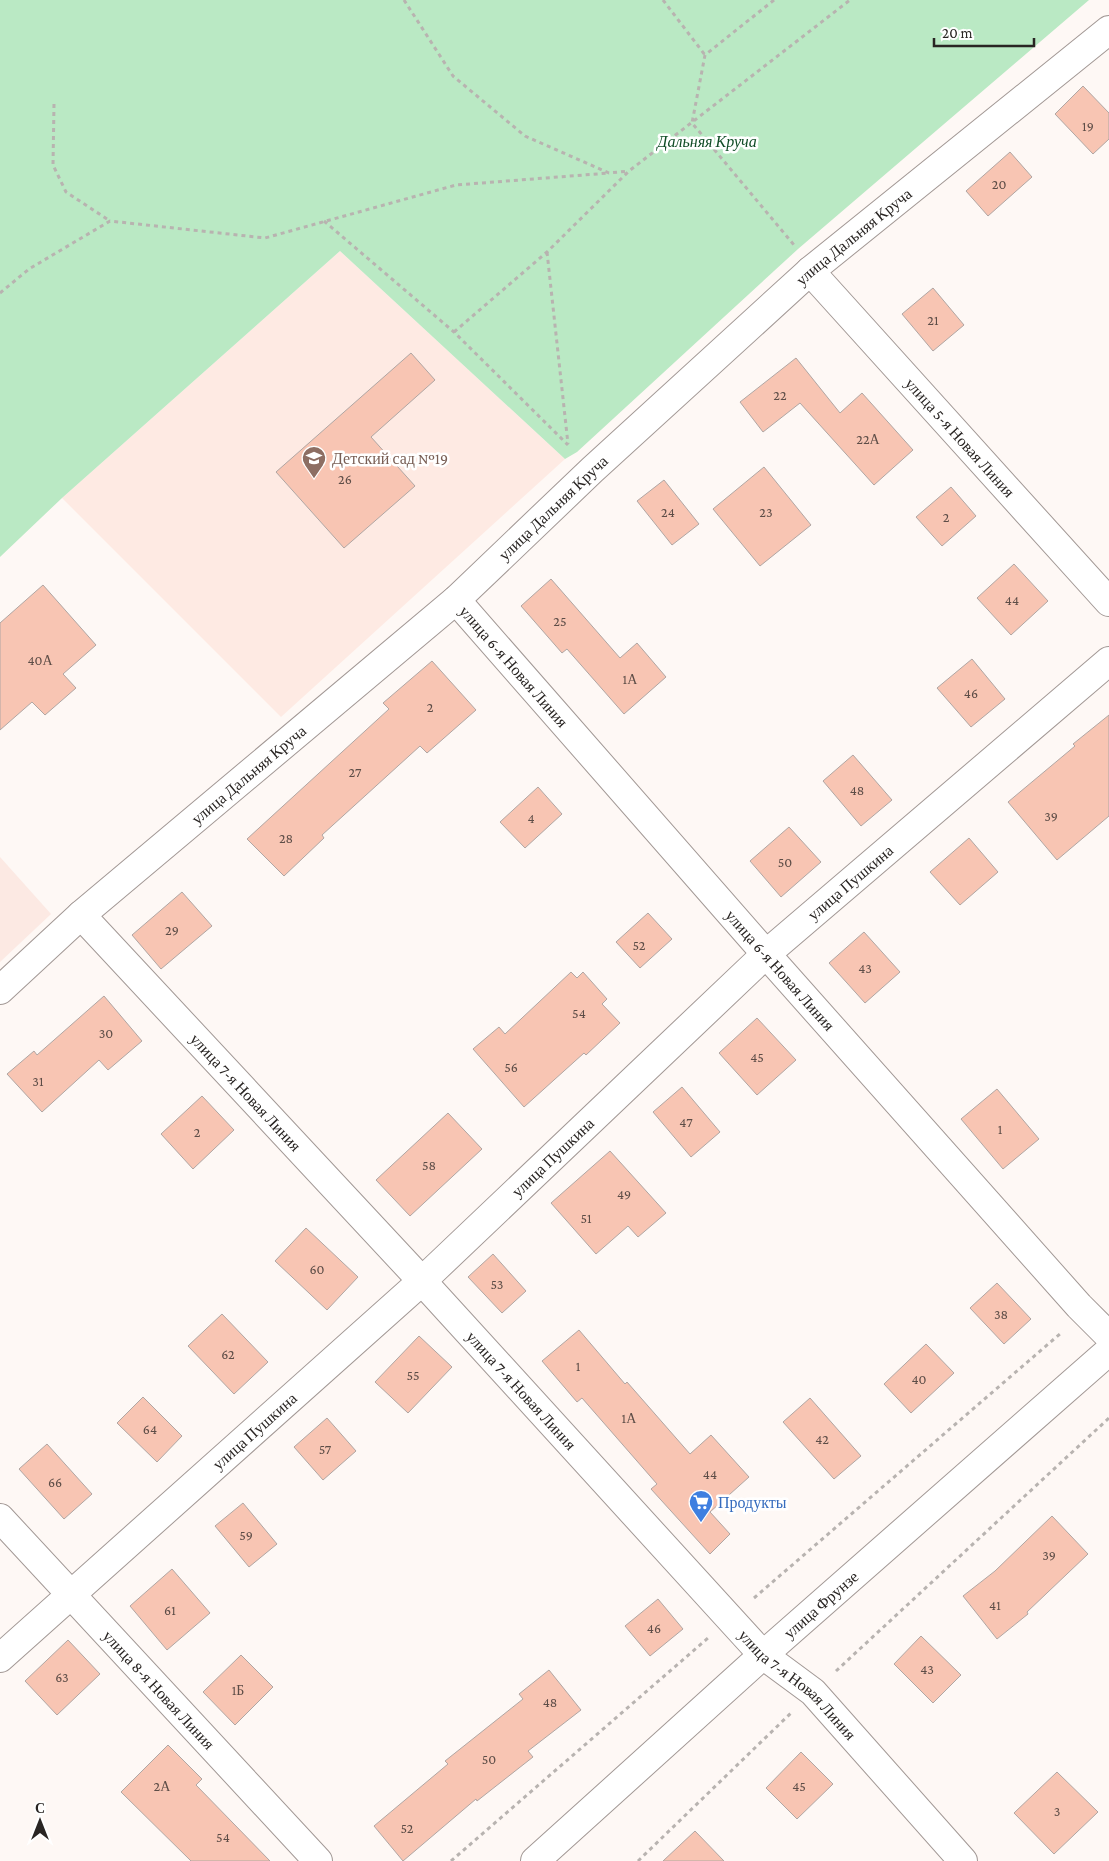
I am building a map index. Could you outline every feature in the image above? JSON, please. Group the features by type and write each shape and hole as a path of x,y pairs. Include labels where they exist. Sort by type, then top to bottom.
{"street":[{"name":"улица Дальняя Круча","path":"0,990 81,915 456,600 592,470 810,271 1109,30"},
{"name":"улица 5-я Новая Линия","path":"810,271 1109,602"},
{"name":"улица 6-я Новая Линия","path":"456,600 766,954 1085,1312 1109,1336"},
{"name":"улица Пушкина","path":"0,1658 422,1281 766,954 1109,661"},
{"name":"улица 7-я Новая Линия","path":"81,915 422,1281 762,1655 813,1692 963,1861"},
{"name":"улица Фрунзе","path":"535,1861 762,1655 1109,1351"},
{"name":"улица 8-я Новая Линия","path":"0,1518 318,1861"}],"path":[{"path":"404,0 453,76 460,82 525,136 609,173"},
{"path":"663,0 705,55"},
{"path":"692,124 705,55 774,0"},
{"path":"454,332 547,252 629,171 850,0"},
{"path":"54,104 53,164 66,192 110,221 265,238 456,184 629,171"},
{"path":"692,124 798,249 810,271"},
{"path":"0,293 29,269 110,221"},
{"path":"323,221 454,332 577,452 592,470"},
{"path":"547,252 568,445"},
{"path":"451,1861 1085,1312"},
{"path":"638,1861 813,1692 1109,1418"}],"shaded area":[{"name":"Детский сад №19","path":"340,251 565,459 281,717 62,498"},
{"path":"0,857 51,914 0,962"}],"green space":[{"name":"Дальняя Круча","path":"0,0 1089,0 798,249 577,452 565,459 340,251 62,498 0,557"}],"building":[{"path":"1083,86 1109,113 1109,139 1093,154 1055,114"},
{"path":"1010,152 1032,177 988,216 966,191"},
{"path":"933,288 964,325 933,351 902,314"},
{"path":"411,353 435,380 371,437 415,486 344,548 276,472"},
{"path":"796,358 840,413 862,393 913,450 874,485 800,403 763,432 740,402"},
{"path":"764,467 811,525 760,566 713,509"},
{"path":"664,480 699,524 672,545 637,501"},
{"path":"951,487 976,516 942,546 916,517"},
{"path":"1014,564 1048,601 1011,635 977,598"},
{"path":"551,579 620,658 637,643 666,677 624,714 567,649 562,653 521,606"},
{"path":"43,585 96,645 63,674 76,688 45,715 32,702 0,730 0,623"},
{"path":"972,659 1005,699 971,727 937,688"},
{"path":"432,661 476,710 427,753 420,746 322,835 324,838 284,876 247,839 389,709 383,703"},
{"path":"1109,715 1109,816 1057,860 1008,802 1075,746 1073,744"},
{"path":"853,755 892,800 861,826 823,781"},
{"path":"538,787 562,814 525,848 500,822"},
{"path":"789,827 821,862 781,897 750,861"},
{"path":"969,838 998,872 960,905 930,872"},
{"path":"182,892 212,926 161,969 132,935"},
{"path":"648,913 672,939 640,968 616,942"},
{"path":"864,932 900,972 865,1003 829,963"},
{"path":"571,972 577,978 583,972 607,999 602,1004 620,1023 586,1055 584,1053 524,1107 473,1049 499,1027 505,1034"},
{"path":"104,996 142,1041 108,1070 99,1060 42,1112 7,1074 34,1051 37,1055"},
{"path":"757,1018 796,1060 757,1095 719,1053"},
{"path":"682,1087 720,1132 691,1157 653,1112"},
{"path":"997,1089 1039,1139 1003,1169 961,1119"},
{"path":"202,1096 234,1130 193,1169 161,1134"},
{"path":"448,1113 482,1149 410,1216 376,1180"},
{"path":"610,1151 666,1213 638,1237 628,1226 596,1254 551,1203"},
{"path":"306,1228 358,1277 327,1310 275,1261"},
{"path":"493,1254 526,1291 502,1313 468,1277"},
{"path":"997,1283 1031,1319 1004,1344 970,1308"},
{"path":"222,1314 268,1362 234,1394 188,1346"},
{"path":"579,1330 625,1384 627,1382 690,1454 711,1435 749,1477 710,1512 730,1534 710,1554 651,1489 657,1484 582,1398 577,1402 542,1361"},
{"path":"419,1336 452,1367 408,1413 375,1382"},
{"path":"926,1344 954,1373 911,1413 884,1384"},
{"path":"143,1397 182,1436 157,1462 117,1423"},
{"path":"810,1398 861,1456 834,1479 783,1422"},
{"path":"327,1418 356,1451 323,1480 294,1447"},
{"path":"47,1444 92,1494 64,1519 19,1469"},
{"path":"243,1503 277,1544 249,1567 215,1526"},
{"path":"1052,1516 1088,1554 1027,1612 1028,1614 997,1639 963,1596 995,1571"},
{"path":"172,1569 210,1613 167,1650 130,1606"},
{"path":"658,1599 683,1629 650,1656 625,1626"},
{"path":"921,1636 961,1675 933,1703 894,1664"},
{"path":"68,1640 100,1674 57,1715 25,1681"},
{"path":"241,1655 273,1687 235,1725 203,1692"},
{"path":"549,1670 581,1710 528,1751 533,1757 477,1801 476,1799 403,1861 374,1826 448,1764 445,1761 523,1699 519,1694"},
{"path":"168,1745 202,1779 196,1785 270,1861 191,1861 121,1792"},
{"path":"801,1752 833,1784 797,1819 766,1788"},
{"path":"1057,1772 1098,1812 1054,1854 1014,1813"},
{"path":"695,1831 724,1861 663,1861"}],"place":[{"name":"Детский сад №19","path":"314,479"},
{"name":"Продукты","path":"701,1523"}]}
